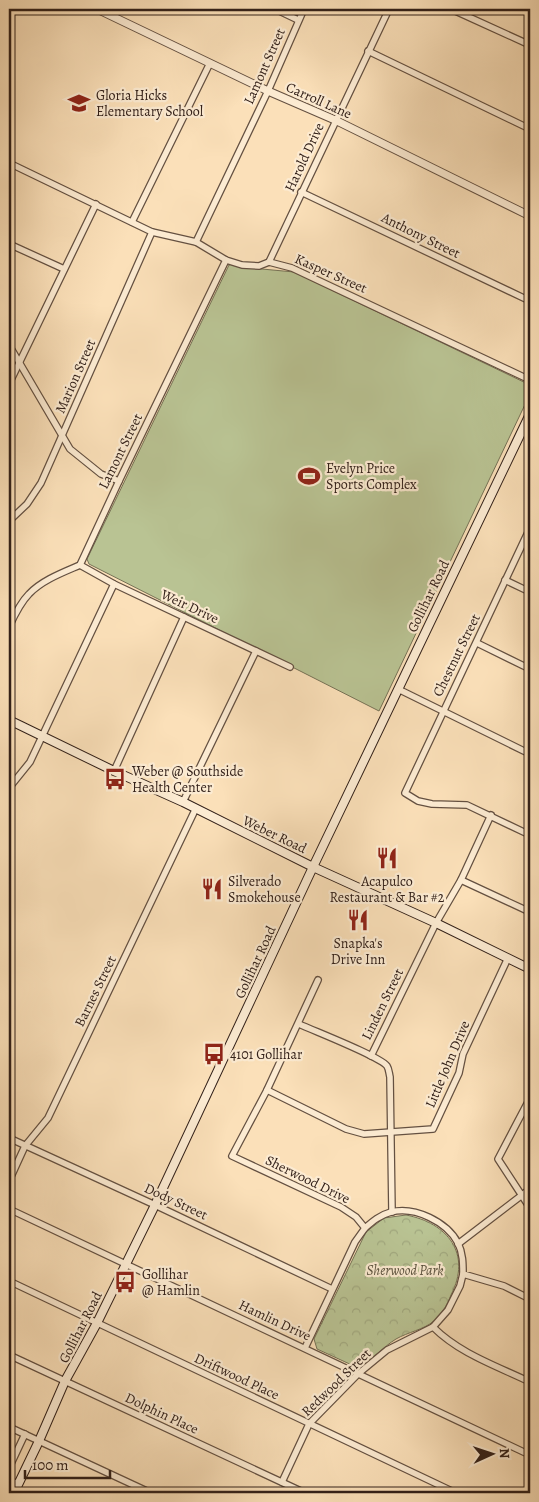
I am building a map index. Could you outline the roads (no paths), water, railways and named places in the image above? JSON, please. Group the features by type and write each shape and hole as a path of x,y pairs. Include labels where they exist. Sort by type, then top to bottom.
{"main road":[{"name":"Gollihar Road","path":"14,1493 66,1381 155,1205 313,866 527,427 530,414"},
{"name":"Weber Road","path":"9,720 530,969"}],"street":[{"name":"Carroll Lane","path":"96,9 268,91 335,120 530,216"},
{"path":"275,9 298,20"},
{"name":"Lamont Street","path":"196,242 268,91 304,9"},
{"name":"Harold Drive","path":"269,262 389,9"},
{"path":"451,9 530,46"},
{"path":"368,51 530,129"},
{"path":"132,222 210,63"},
{"name":"Kasper Street","path":"9,163 152,232 196,242 226,260 242,265 259,266 269,262 292,268 530,380"},
{"name":"Anthony Street","path":"301,192 530,301"},
{"path":"9,384 96,204"},
{"name":"Marion Street","path":"9,521 27,504 41,483 152,232"},
{"path":"9,244 64,269"},
{"name":"Lamont Street","path":"80,564 226,260"},
{"path":"9,346 70,449 101,474 119,481"},
{"name":"Chestnut Street","path":"491,815 467,805 432,804 418,800 405,793 530,528"},
{"path":"9,627 18,608 29,593 54,577 80,564"},
{"name":"Weir Drive","path":"80,564 114,584 290,666"},
{"path":"506,580 530,592"},
{"path":"9,788 30,762 114,584"},
{"path":"114,771 184,617"},
{"path":"477,643 530,669"},
{"path":"183,802 256,651"},
{"path":"398,689 530,754"},
{"name":"Barnes Street","path":"9,1181 25,1146 48,1118 196,808"},
{"path":"491,815 530,835"},
{"name":"Linden Street","path":"392,1212 388,1067 382,1061 371,1056 436,923 461,880 491,815"},
{"path":"461,880 530,912"},
{"name":"Little John Drive","path":"267,1090 346,1129 364,1134 433,1129 459,1073 463,1054 508,958"},
{"path":"267,1090 318,980"},
{"path":"299,1024 371,1056"},
{"name":"Sherwood Drive","path":"267,1090 232,1156 341,1207 356,1217 365,1228"},
{"path":"530,1098 498,1159 530,1208"},
{"name":"Dody Street","path":"9,1138 332,1289"},
{"path":"458,1244 530,1189"},
{"name":"Hamlin Drive","path":"9,1209 530,1455"},
{"path":"305,1348 355,1242 375,1218 392,1212 405,1211 430,1218 449,1232 458,1244 463,1263 463,1274 504,1286 530,1299"},
{"name":"Redwood Street","path":"282,1482 309,1424 358,1374 387,1350 433,1327 448,1310 460,1286 463,1274"},
{"name":"Driftwood Place","path":"9,1281 456,1493"},
{"path":"433,1327 446,1340 461,1350 530,1382"},
{"name":"Dolphin Place","path":"9,1354 305,1493"},
{"path":"9,1427 151,1493"},
{"path":"9,1468 25,1434"},
{"path":"9,1480 18,1484"}],"place":[{"name":"Gloria Hicks Elementary School","path":"79,103"},
{"name":"Evelyn Price Sports Complex","path":"309,476"},
{"name":"Weber @ Southside Health Center","path":"115,779"},
{"name":"Acapulco Restaurant & Bar #2","path":"387,858"},
{"name":"Silverado Smokehouse","path":"212,889"},
{"name":"Snapka's Drive Inn","path":"358,920"},
{"name":"4101 Gollihar","path":"214,1054"},
{"name":"Gollihar @ Hamlin","path":"125,1282"}],"park label":[{"name":"Sherwood Park","path":"405,1270"}]}
